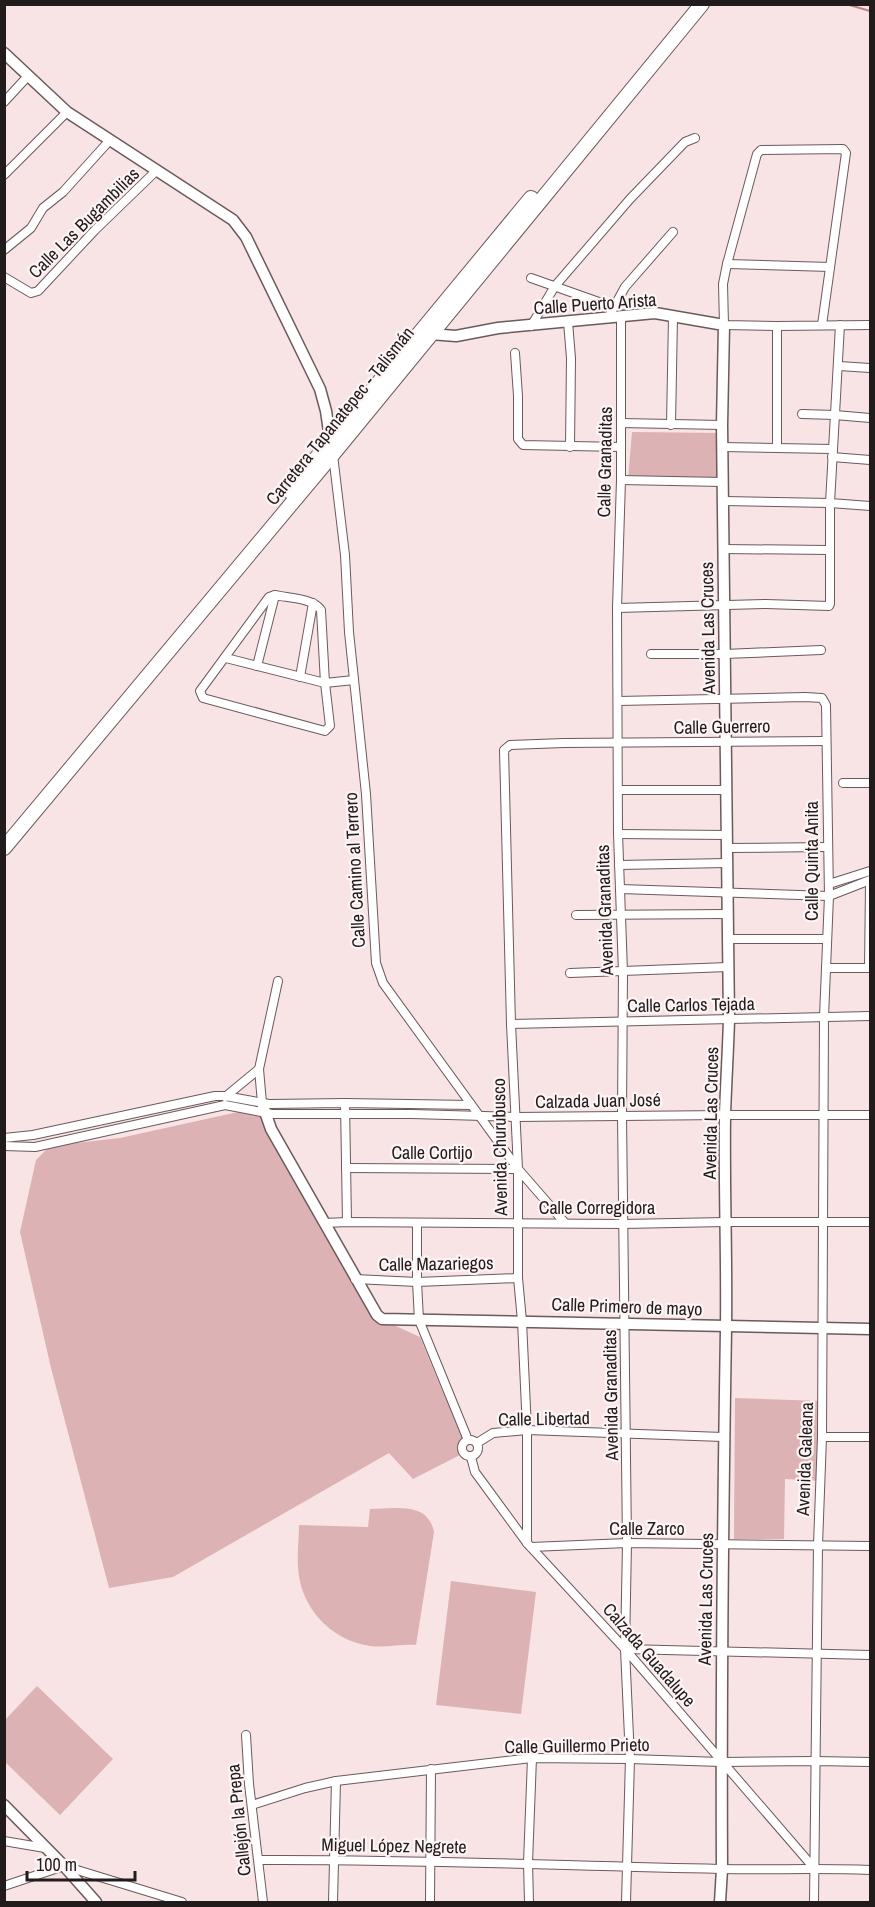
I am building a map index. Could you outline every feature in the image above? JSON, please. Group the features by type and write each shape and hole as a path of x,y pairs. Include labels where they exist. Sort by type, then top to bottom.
{"highway":[{"name":"Carretera Tapanatepec - Talismán","path":"4,848 332,448 690,4"},
{"name":"Carretera Tapanatepec - Talismán","path":"4,835 430,334 702,4"}],"street":[{"path":"4,53 67,112 233,220 246,237 320,389 327,411 332,448"},
{"path":"4,102 28,75"},
{"path":"4,176 67,112"},
{"path":"531,326 555,286 630,199 685,142 695,138"},
{"path":"4,250 31,228 43,208 63,192 110,140"},
{"path":"724,325 723,284 757,154 761,150 843,149 846,153 822,325"},
{"name":"Calle Las Bugambilias","path":"4,277 31,293 38,291 95,230 156,171"},
{"path":"608,318 626,287 673,232"},
{"path":"727,264 830,267"},
{"path":"531,278 613,307"},
{"name":"Calle Puerto Arista","path":"430,334 456,336 498,328 655,313 724,325 870,325"},
{"name":"Calle Granaditas","path":"618,701 621,317"},
{"path":"671,424 673,317"},
{"path":"568,322 571,366 570,447"},
{"name":"Avenida Las Cruces","path":"720,1902 723,1437 726,1327 725,1114 729,1020 722,447 724,325"},
{"path":"617,608 766,604 829,606 830,503 840,325"},
{"path":"777,326 777,448"},
{"path":"514,353 518,396 518,439 523,445 621,447"},
{"path":"839,366 870,369"},
{"path":"802,414 870,418"},
{"path":"621,423 722,425"},
{"path":"722,447 777,448 832,453 870,460"},
{"name":"Calle Camino al Terrero","path":"332,448 345,555 349,632 366,794 376,963 383,983 471,1105 518,1169 565,1223"},
{"path":"621,480 723,482"},
{"path":"723,501 870,506"},
{"path":"723,549 829,550"},
{"path":"257,666 275,595"},
{"path":"275,595 314,603 321,610 330,726 325,731 203,698 200,691 269,597 275,595"},
{"path":"300,677 314,603"},
{"path":"651,654 821,650"},
{"path":"226,658 325,683 354,680"},
{"name":"Calle Quinta Anita","path":"725,699 822,698 826,705 829,896 824,1017"},
{"path":"618,701 725,699"},
{"name":"Avenida Granaditas","path":"618,701 618,834 623,972 622,1116 627,1543 625,1649 630,1759 626,1902"},
{"name":"Calle Guerrero","path":"504,750 510,745 564,743 826,741"},
{"name":"Avenida Churubusco","path":"504,750 511,1024 518,1169 516,1224 527,1430 529,1545"},
{"path":"843,783 870,783"},
{"path":"618,790 726,790"},
{"path":"618,834 727,835"},
{"path":"727,848 827,847"},
{"path":"619,865 727,863"},
{"path":"829,884 870,871"},
{"path":"620,889 829,896 870,882 870,968 826,968"},
{"path":"576,915 728,914"},
{"path":"728,939 827,939"},
{"path":"570,973 728,967"},
{"path":"278,981 259,1069 259,1108 355,1279"},
{"name":"Calle Carlos Tejada","path":"511,1024 870,1016"},
{"name":"Avenida Galeana","path":"814,1902 818,1545 822,1437 824,1017"},
{"path":"225,1096 259,1069"},
{"path":"4,1138 33,1135 215,1096 225,1096 259,1108"},
{"path":"225,1096 225,1105"},
{"path":"4,1146 34,1147 225,1105 259,1108 345,1103 471,1105"},
{"path":"345,1103 347,1222"},
{"name":"Calzada Juan José","path":"259,1108 344,1115 515,1117 725,1114 870,1115"},
{"name":"Calle Cortijo","path":"346,1168 518,1169"},
{"name":"Calle Corregidora","path":"324,1223 870,1222"},
{"path":"417,1223 419,1320 468,1440"},
{"name":"Calle Mazariegos","path":"355,1279 417,1282 518,1278"},
{"name":"Calle Primero de mayo","path":"355,1279 377,1316 382,1319 870,1329"},
{"name":"Calle Libertad","path":"477,1443 493,1433 527,1430 723,1437"},
{"path":"822,1437 870,1437"},
{"path":"468,1440 477,1443 476,1455 465,1455 462,1450 463,1444 468,1440"},
{"name":"Calzada Guadalupe","path":"471,1456 475,1472 529,1545 625,1649 814,1868"},
{"name":"Calle Zarco","path":"529,1545 627,1543 870,1546"},
{"path":"625,1649 870,1655"},
{"name":"Callejón la Prepa","path":"246,1734 263,1902"},
{"path":"529,1902 528,1863 532,1758"},
{"name":"Calle Guillermo Prieto","path":"252,1805 336,1781 532,1758 870,1762"},
{"path":"430,1902 431,1769"},
{"path":"333,1902 336,1781"},
{"path":"4,1805 96,1902"},
{"path":"4,1841 45,1848"},
{"name":"Miguel López Negrete","path":"259,1860 334,1859 722,1869"},
{"path":"4,1886 64,1866 182,1902"},
{"path":"722,1869 870,1870"}],"shaded area":[{"path":"632,432 721,433 719,481 628,479"},
{"path":"247,1110 272,1121 387,1322 420,1337 464,1436 460,1455 413,1479 389,1453 173,1577 109,1588 51,1368 20,1232 36,1160 50,1146 120,1138"},
{"path":"735,1398 822,1401 822,1481 785,1479 784,1539 734,1539"},
{"path":"370,1509 409,1509 425,1515 431,1522 434,1532 416,1645 370,1646 342,1637 320,1619 304,1595 298,1567 299,1525 368,1527"},
{"path":"451,1581 536,1592 521,1714 436,1705"},
{"path":"37,1686 113,1759 60,1815 5,1762 5,1720"}],"waterway":[{"path":"846,4 870,11"}]}
